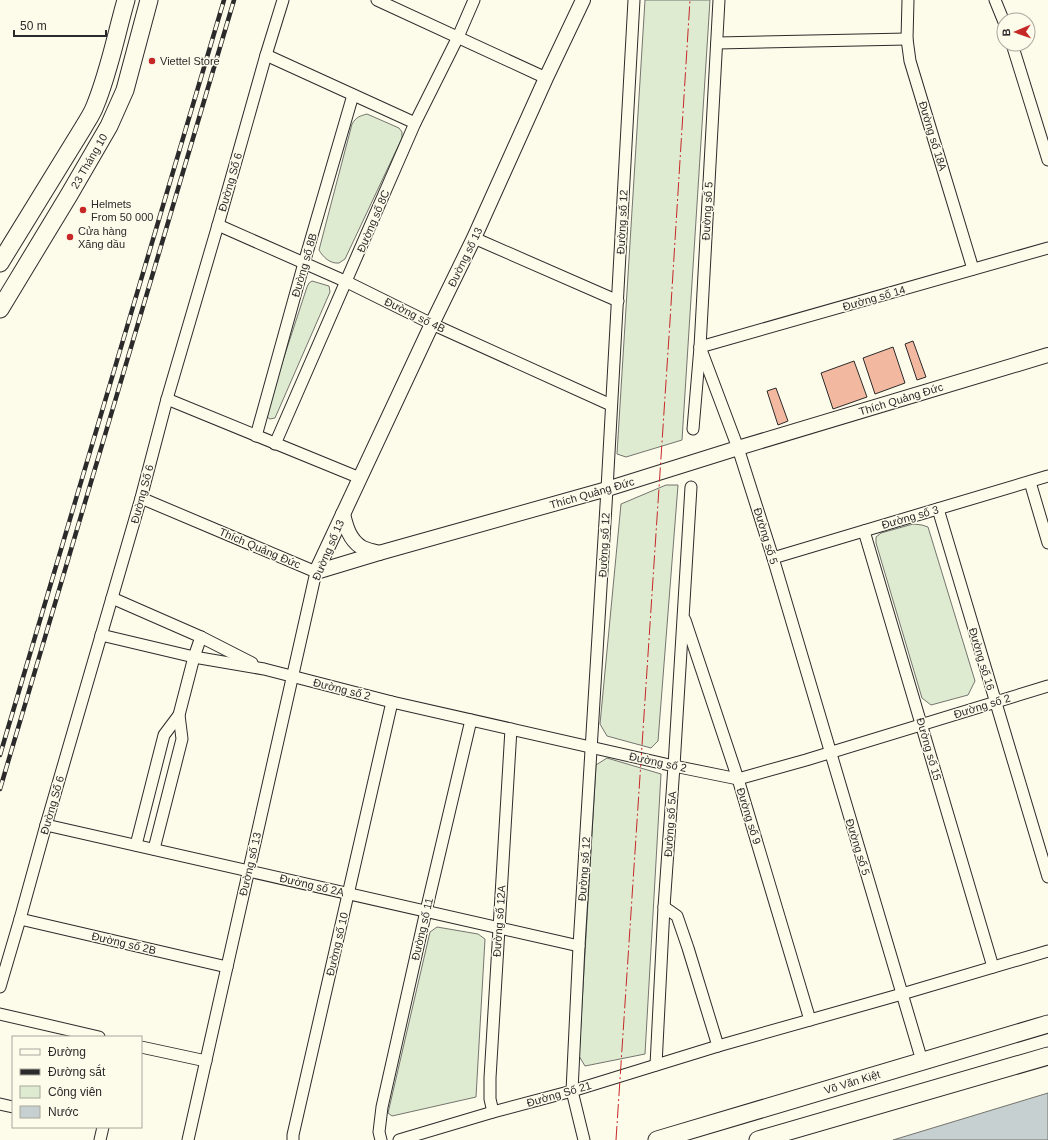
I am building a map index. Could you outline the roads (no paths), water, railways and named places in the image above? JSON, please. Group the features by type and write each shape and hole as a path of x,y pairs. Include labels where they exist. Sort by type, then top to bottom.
{"main road":[{"name":"23 Tháng 10","path":"0,263 94,108 106,75 126,0"},
{"name":"23 Tháng 10","path":"3,299 69,195 109,126 125,90 149,0"},
{"name":"Võ Văn Kiệt","path":"657,1140 1048,1024"},
{"path":"758,1140 1048,1056"}],"street":[{"name":"Đường Số 6","path":"0,987 141,498 167,399 283,0"},
{"path":"377,0 546,78"},
{"name":"Đường số 8C","path":"275,444 415,123 458,37 474,0"},
{"name":"Đường số 13","path":"188,1140 316,572 474,238 582,0"},
{"name":"Đường số 12","path":"584,1140 572,1090 634,0"},
{"name":"Đường số 5","path":"719,0 700,347 738,448 922,1061"},
{"name":"Đường số 18A","path":"908,0 907,39 910,61 973,269"},
{"path":"995,0 1000,12"},
{"path":"717,43 907,39"},
{"path":"1014,52 1048,160"},
{"path":"266,55 415,123"},
{"name":"Đường số 8B","path":"256,436 353,95"},
{"name":"Đường số 4B","path":"218,225 346,282 432,324 611,405"},
{"path":"474,238 618,301"},
{"name":"Đường số 14","path":"700,347 1048,248"},
{"path":"694,429 700,347"},
{"name":"Thích Quảng Đức","path":"141,498 316,572 607,489 1048,355"},
{"path":"167,399 360,478"},
{"name":"Đường số 3","path":"772,558 1048,476"},
{"path":"1030,482 1048,542"},
{"name":"Đường số 5A","path":"656,1065 664,907 691,487"},
{"name":"Đường số 16","path":"938,509 1048,877"},
{"path":"343,514 347,530 353,539 361,547 379,553"},
{"name":"Đường số 15","path":"864,531 993,967"},
{"name":"Đường số 2","path":"112,598 201,637 264,669"},
{"name":"Đường số 9","path":"683,613 738,779 810,1020"},
{"name":"Đường số 2","path":"101,635 194,657 264,669 392,702 674,766 738,779 1048,686"},
{"path":"154,849 182,739 179,715 194,657 201,637"},
{"name":"Đường số 10","path":"293,1140 392,702"},
{"path":"136,845 164,735 179,715"},
{"name":"Đường số 11","path":"381,1140 379,1132 382,1107 471,720"},
{"name":"Đường số 12A","path":"493,1112 490,1099 490,1078 511,729"},
{"name":"Đường số 2A","path":"46,825 579,946"},
{"path":"664,907 677,916 718,1046"},
{"name":"Đường số 2B","path":"20,919 227,967"},
{"name":"Đường Số 21","path":"399,1140 1048,951"},
{"path":"0,1014 95,1036"},
{"path":"142,1046 206,1061"},
{"path":"0,1104 12,1107"}],"water":[{"path":"1048,1093 1048,1140 893,1140"}],"railway":[{"path":"0,755 224,0"},
{"path":"0,789 234,0"}],"place":[{"name":"Viettel Store","path":"152,61"},
{"name":"Helmets From 50 000","path":"83,210"},
{"name":"Cửa hàng Xăng dầu","path":"70,237"}]}
